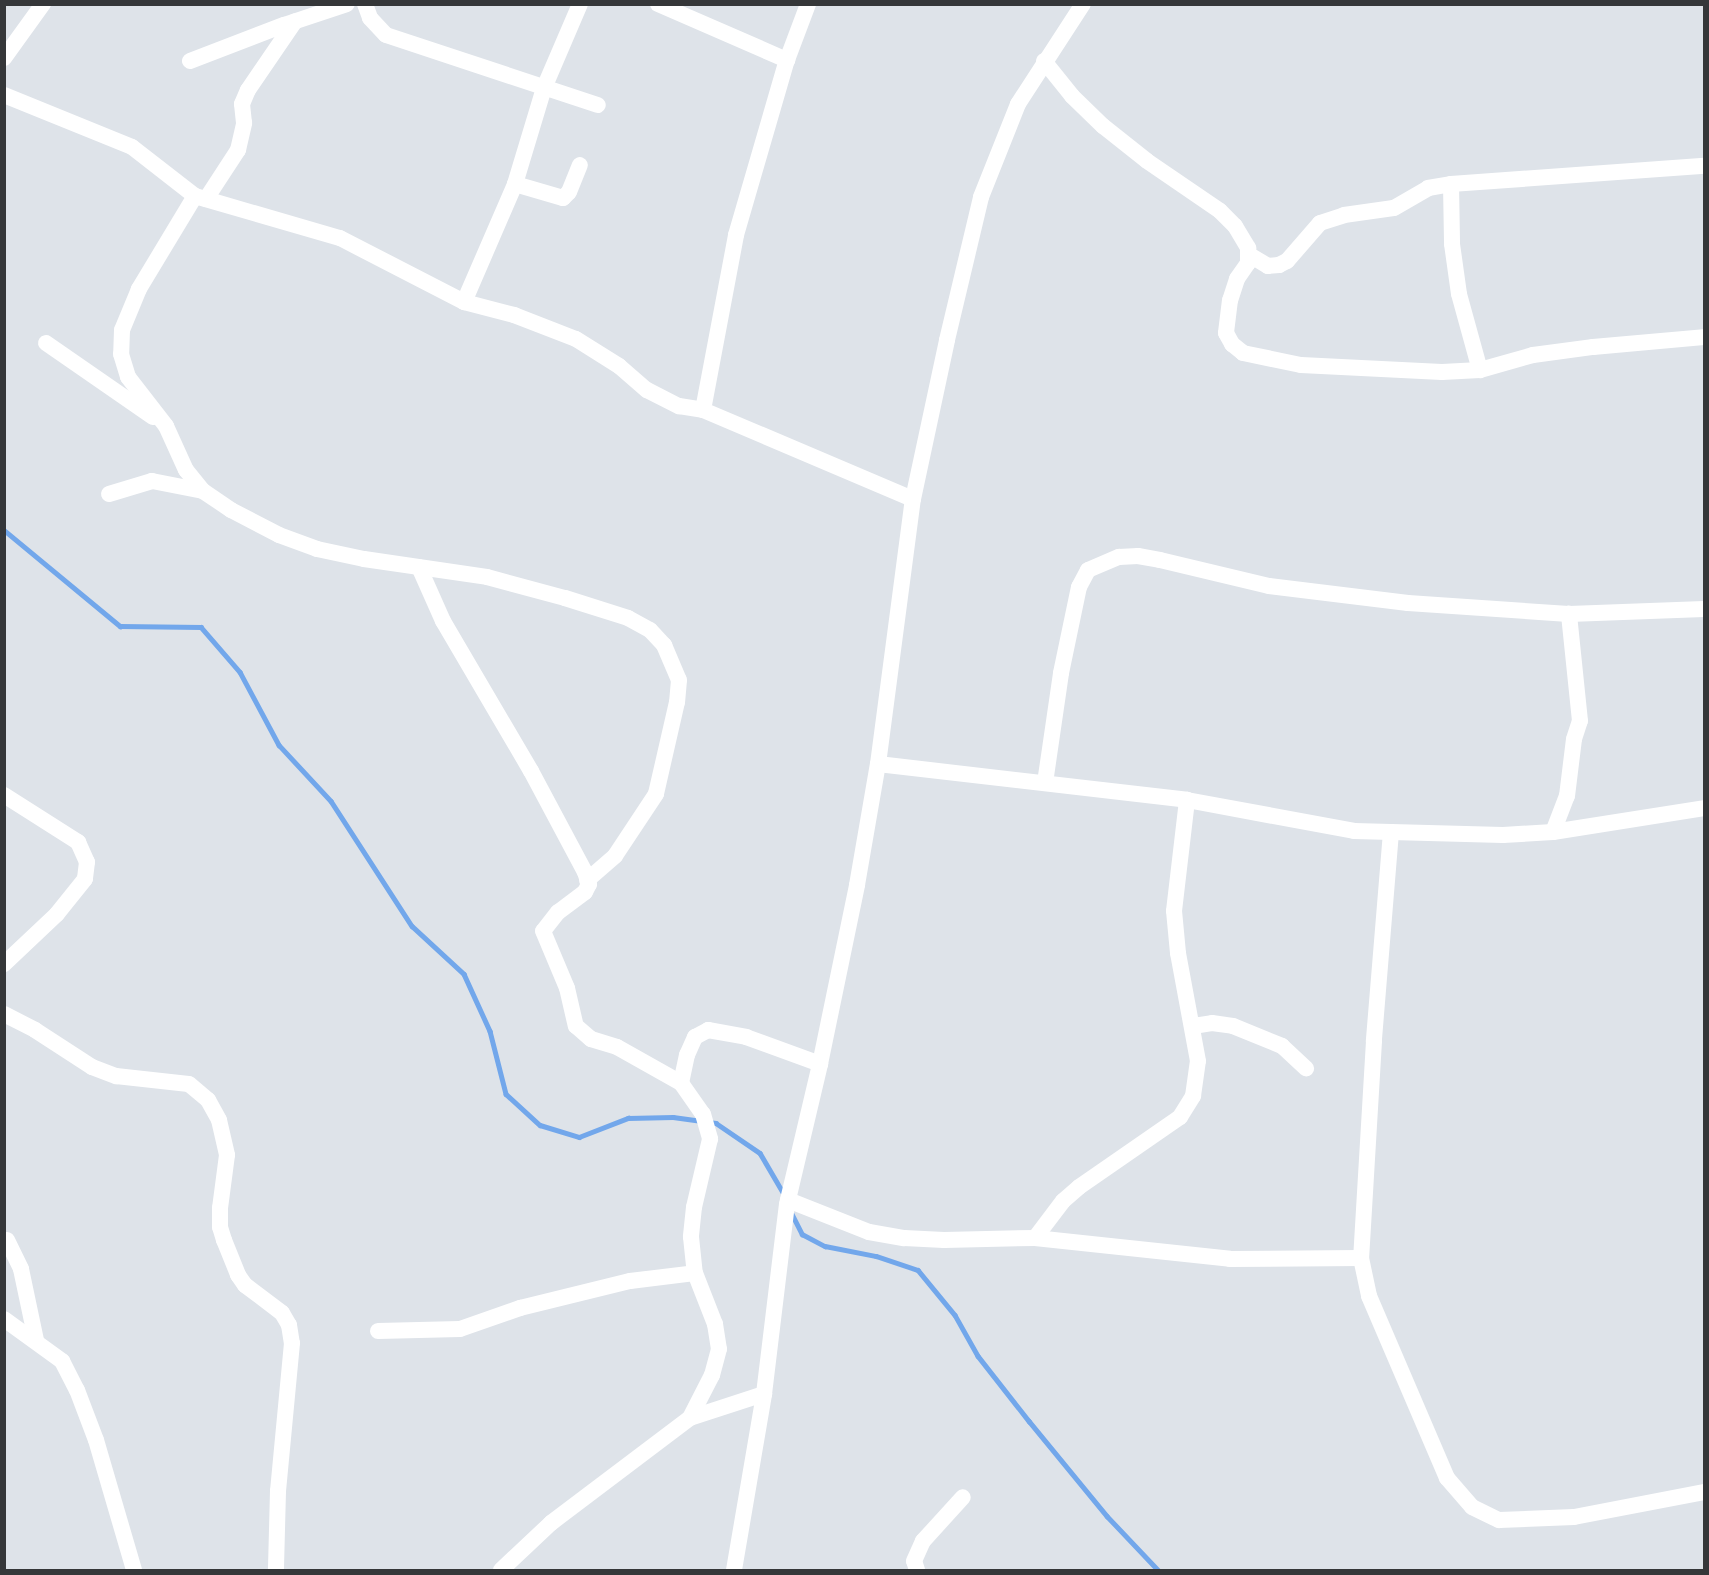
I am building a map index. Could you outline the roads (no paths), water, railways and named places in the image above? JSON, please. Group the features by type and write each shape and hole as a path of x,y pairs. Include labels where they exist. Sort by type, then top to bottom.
{"street":[{"path":"4,58 43,4"},
{"path":"190,61 347,4"},
{"path":"365,4 370,18 386,35 598,105"},
{"path":"464,302 515,184 544,88 580,4"},
{"path":"658,4 787,60"},
{"path":"703,410 736,235 787,60 808,4"},
{"path":"734,1570 764,1394 789,1196 820,1064 857,885 878,764 913,499 947,340 981,197 1018,104 1083,4"},
{"path":"295,21 248,90 242,104 244,123 238,150 200,197 139,290 122,330 121,354 128,377 166,426 186,470 203,491 231,510 279,535 317,549 364,559 487,578 565,598 628,618 650,630 664,645 679,680 677,702 656,794 615,856 587,880"},
{"path":"1044,62 1072,96 1103,126 1147,161 1220,212 1235,226 1248,248 1248,263 1237,279 1230,300 1226,333 1232,344 1244,353 1301,365 1401,371 1480,370 1543,354 1651,340 1704,337"},
{"path":"4,94 132,147 200,197 340,238 464,302 514,315 576,339 619,366 647,390 679,406 703,410 913,499"},
{"path":"515,184 563,198 569,192 580,165"},
{"path":"1248,254 1268,266 1279,265 1287,261 1320,223 1344,215 1394,208 1428,188 1451,184 1704,166"},
{"path":"1451,184 1452,244 1460,294 1480,370"},
{"path":"46,343 166,426"},
{"path":"109,494 152,481 203,491"},
{"path":"1045,783 1057,695 1079,587 1088,570 1119,557 1138,556 1269,586 1385,601 1569,614 1704,609"},
{"path":"419,567 443,621 531,771 589,884 585,892 558,912 543,931 567,988 576,1026 591,1039 617,1047 681,1083 703,1114 710,1139 692,1221 695,1273 715,1324 719,1349 712,1375 690,1418"},
{"path":"1553,832 1567,796 1574,739 1580,721 1569,614"},
{"path":"878,764 1187,800 1354,831 1503,835 1553,832 1704,808"},
{"path":"4,795 78,842 87,862 85,879 57,914 4,964"},
{"path":"1035,1238 1063,1201 1092,1176 1180,1117 1193,1096 1197,1075 1193,1026 1178,953 1174,911 1187,800"},
{"path":"1391,832 1374,1041 1361,1258 1369,1296 1447,1478 1472,1507 1499,1520 1574,1517 1704,1492"},
{"path":"4,1014 35,1030 92,1067 116,1076 189,1084 208,1100 219,1120 227,1155 220,1208 222,1234 238,1275 252,1291 282,1313 289,1325 292,1343 278,1491 276,1570"},
{"path":"1193,1026 1212,1023 1233,1026 1282,1046 1306,1068"},
{"path":"681,1083 687,1055 695,1037 708,1030 746,1037 820,1064"},
{"path":"789,1196 869,1232 904,1238 944,1240 1035,1238 1199,1258 1361,1258"},
{"path":"7,1240 21,1269 36,1340"},
{"path":"378,1331 460,1329 520,1308 630,1281 695,1273"},
{"path":"4,1319 62,1361 78,1390 96,1440 134,1570"},
{"path":"501,1570 551,1523 690,1418 764,1394"},
{"path":"917,1570 914,1561 922,1541 963,1497"}],"waterway":[{"path":"4,530 120,626 201,627 240,672 279,745 331,801 412,926 464,974 490,1031 506,1094 540,1125 579,1137 628,1118 673,1117 700,1121"},
{"path":"708,1122 716,1123 760,1153 784,1194"},
{"path":"791,1212 802,1234 825,1246 876,1256 918,1270 955,1315 978,1356 1029,1421 1107,1516 1158,1570"}]}
